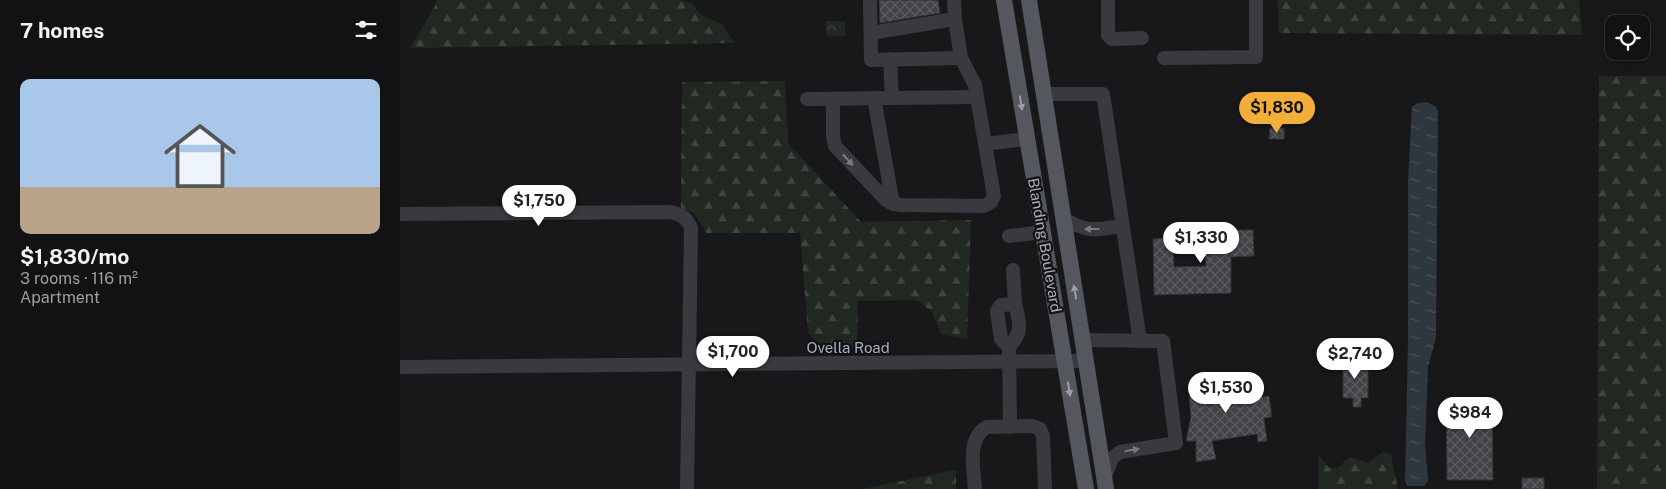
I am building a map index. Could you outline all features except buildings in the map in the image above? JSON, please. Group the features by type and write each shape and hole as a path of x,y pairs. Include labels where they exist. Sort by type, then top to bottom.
{"main road":[{"name":"Blanding Boulevard","path":"1004,0 1086,489"},
{"path":"1012,0 1026,76 1034,91 1044,94"},
{"name":"Blanding Boulevard","path":"1029,0 1105,484"}],"street":[{"path":"870,0 871,60 961,58"},
{"path":"833,99 833,136 835,146 886,200 893,204 902,205 984,206 991,202 994,196 975,85 961,58 954,0"},
{"path":"1108,0 1109,37 1112,39 1142,38"},
{"path":"1164,58 1256,56 1256,0"},
{"path":"870,32 955,19"},
{"path":"890,59 892,98"},
{"path":"1044,94 1103,94 1140,341"},
{"path":"807,99 977,97"},
{"path":"874,98 893,204"},
{"path":"985,144 1027,139"},
{"path":"400,214 670,212 679,213 686,218 691,228 687,489"},
{"path":"1064,219 1089,230 1122,226"},
{"path":"1009,236 1043,232"},
{"path":"1009,347 1017,339 1020,322 1015,304 1013,270"},
{"path":"1010,427 1009,347 1001,339 997,311 1001,305 1015,304"},
{"path":"1083,340 1163,341 1176,443 1120,452 1112,458 1105,484"},
{"name":"Ovella Road","path":"400,367 1086,360"},
{"path":"975,489 973,459 977,437 981,430 987,427 1032,426 1040,429 1043,436 1045,489"}],"green space":[{"path":"436,0 682,0 693,4 701,15 723,25 734,43 410,48 435,6"},
{"path":"1278,0 1579,0 1582,35 1279,33"},
{"path":"826,21 845,21 845,36 829,36 826,34"},
{"path":"1599,76 1666,76 1666,489 1597,489"},
{"path":"785,81 788,143 861,222 971,220 967,339 941,334 932,312 917,300 858,301 857,348 822,351 808,332 800,233 706,233 695,214 681,208 682,82"},
{"path":"1383,452 1391,454 1398,489 1318,489 1319,455 1329,468 1337,468 1350,457 1369,463"},
{"path":"956,470 956,489 862,489"}],"water":[{"path":"1427,102 1435,106 1438,111 1436,338 1428,367 1425,444 1428,481 1424,486 1407,486 1405,481 1408,341 1408,181 1412,107 1418,103"}]}
